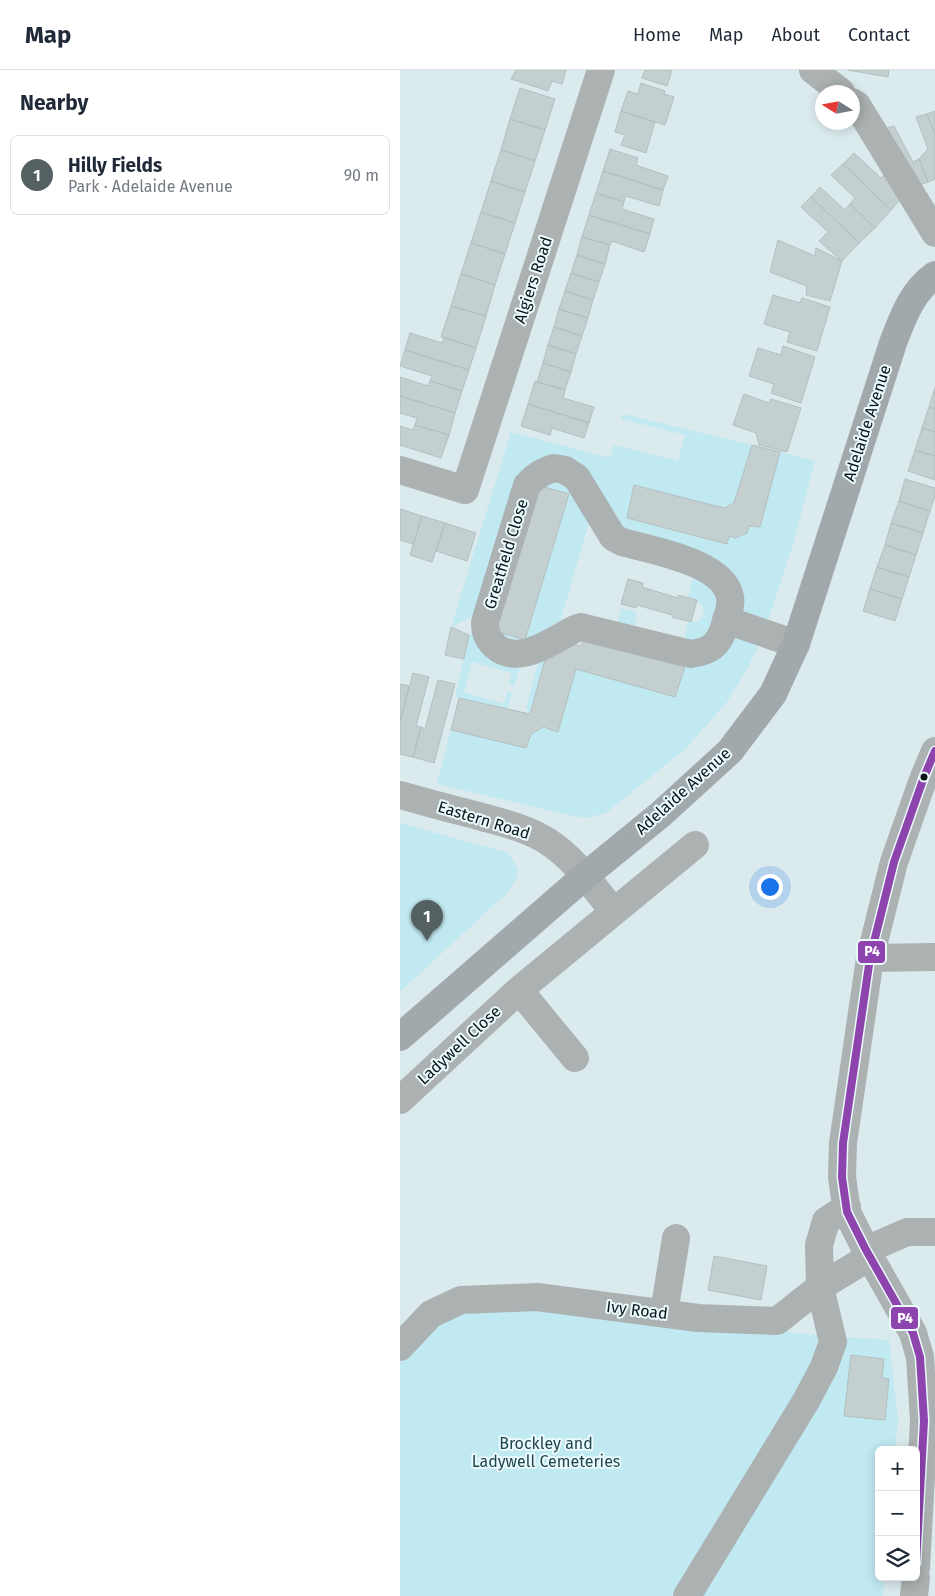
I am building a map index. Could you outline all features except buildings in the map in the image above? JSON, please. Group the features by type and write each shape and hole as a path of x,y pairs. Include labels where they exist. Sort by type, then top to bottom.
{"main road":[{"name":"Adelaide Avenue","path":"400,1037 585,876 661,814 730,750 773,694 796,644 892,343 906,308 924,283 935,275"}],"street":[{"name":"Algiers Road","path":"400,470 465,490 601,70"},
{"path":"812,70 832,85"},
{"path":"860,110 935,233"},
{"name":"Greatfield Close","path":"554,468 565,470 577,478 613,537 622,542 698,564 718,576 730,598 726,620 722,633 714,647 691,654 582,627 533,650 523,653 510,653 499,649 485,633 485,622 527,485 534,477 554,468"},
{"path":"726,620 796,644"},
{"path":"920,1546 928,1503 920,1357 913,1333 847,1212 842,1177 843,1143 870,958 894,862 935,751"},
{"name":"Eastern Road","path":"400,795 512,826 534,834 548,842 568,858 585,876"},
{"name":"Ladywell Close","path":"400,1100 519,990 694,845"},
{"path":"585,876 613,911"},
{"path":"870,958 935,957"},
{"path":"519,990 575,1058"},
{"path":"687,1596 806,1401 824,1367 833,1342 820,1287 819,1245 826,1221 847,1207"},
{"name":"Ivy Road","path":"400,1347 430,1314 461,1300 537,1297 698,1318 778,1321 820,1287 868,1253 907,1232 935,1232"},
{"path":"664,1313 676,1238"},
{"path":"914,1596 916,1581"}],"green space":[{"path":"623,414 752,445 734,503 724,508 634,486 627,518 727,544 729,536 735,538 747,533 749,526 760,527 780,452 815,461 794,541 767,624 741,611 740,603 623,534 555,461 476,615 451,627 511,432 610,458 614,445 678,461 685,435 621,419"},
{"path":"543,478 568,484 589,523 560,622 617,624 621,608 637,612 633,633 543,637 502,644 495,631 524,640 569,494 539,485"},
{"path":"695,571 721,593 713,636 684,642 688,621 698,622 704,612 700,602 688,597"},
{"path":"476,632 522,661 514,686 509,684 512,673 472,662 464,692 504,704 507,692 512,693 508,709 455,697 469,635"},
{"path":"741,638 759,644 748,668 725,705 684,750 606,813 586,818 437,784 451,730 531,734 543,727 558,732 576,669 675,697 685,667 657,660"},
{"path":"541,653 556,653 554,658 546,657 530,714 526,707"},
{"path":"400,823 505,852 509,854 518,869 516,879 509,891 400,992"},
{"name":"Brockley and Ladywell Cemeteries","path":"516,1304 826,1336 889,1340 898,1420 895,1446 875,1446 875,1581 884,1581 883,1596 400,1596 400,1363 448,1317"}],"transit line":[{"name":"P4","path":"918,1536 924,1421 920,1357 913,1333 866,1250 847,1212 842,1177 843,1143 870,958 894,862 935,751"}],"place":[{"name":"Hilly Fields","path":"427,941"}]}
